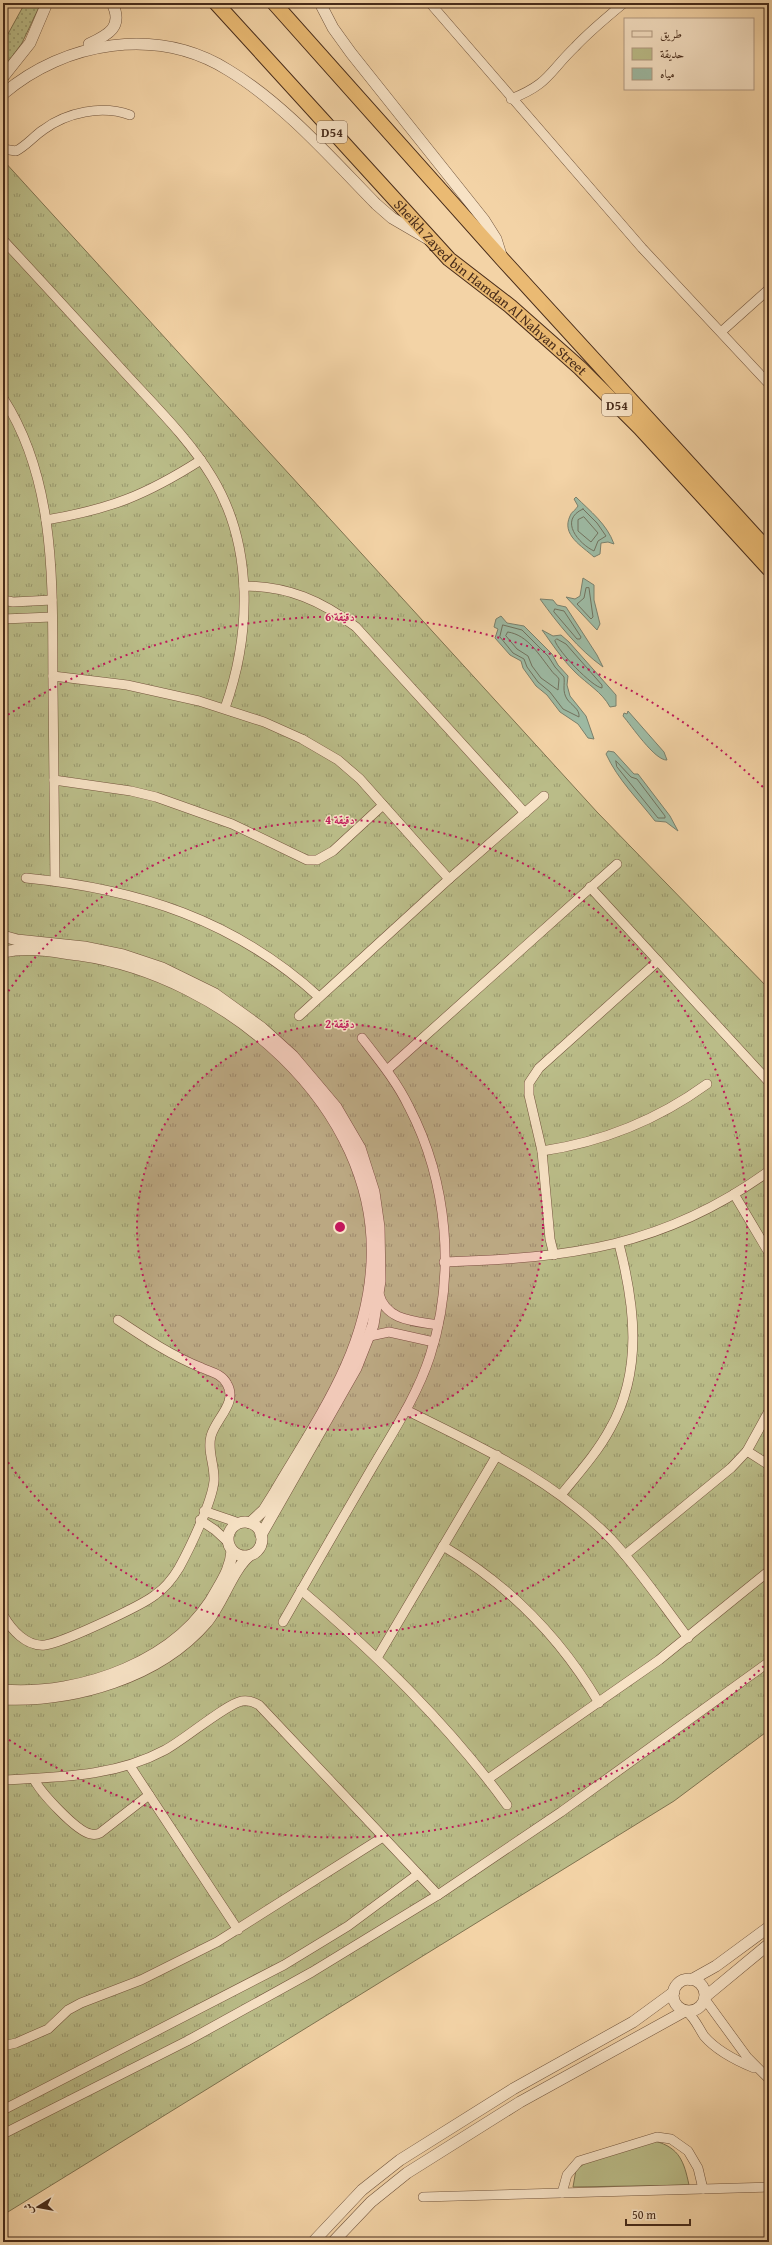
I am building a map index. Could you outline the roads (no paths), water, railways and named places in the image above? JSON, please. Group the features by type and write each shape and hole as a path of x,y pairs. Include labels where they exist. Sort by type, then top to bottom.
{"highway":[{"name":"Sheikh Zayed bin Hamdan Al Nahyan Street","path":"216,3 448,260 514,310 585,373 640,428 769,569"},
{"name":"Sheikh Zayed bin Hamdan Al Nahyan Street","path":"274,3 503,260 769,551"}],"street":[{"path":"3,94 38,69 103,39 111,31 116,14 112,3"},
{"path":"320,3 333,28 351,53 484,220 496,239 503,260"},
{"path":"430,3 511,99 642,248 769,384"},
{"path":"511,99 533,90 543,83 583,38 624,3"},
{"path":"3,77 30,43 48,4"},
{"path":"75,53 113,45 157,45 203,58 227,69 264,95 392,218 429,239"},
{"path":"3,149 16,151 44,129 81,113 111,110 130,115"},
{"path":"3,240 185,439 213,478 230,516 239,549 244,586 242,640 238,667 224,708"},
{"path":"721,332 769,289"},
{"path":"3,398 19,426 31,457 46,520 52,600 55,881"},
{"path":"46,520 81,514 139,496 164,483 201,460"},
{"path":"244,586 278,588 308,597 330,608 356,627 525,812"},
{"path":"3,600 14,602 52,600"},
{"path":"3,619 52,617"},
{"path":"53,676 127,685 224,708 264,722 302,739 328,753 360,779 449,879"},
{"path":"54,780 130,791 156,797 232,824 307,860 326,857 383,805"},
{"path":"299,1016 449,879 544,796"},
{"path":"387,1070 617,864"},
{"path":"26,878 55,881 149,900 219,927 258,949 319,997"},
{"path":"590,887 769,1082"},
{"path":"3,1690 45,1689 79,1683 110,1674 153,1654 179,1635 206,1607 214,1597 227,1572 230,1547 230,1530 264,1510 342,1377 362,1329 372,1278 372,1238 366,1195 349,1147 325,1109 292,1068 252,1031 206,999 158,975 119,962 36,949 3,953 5,944 3,937 104,950 162,968 215,994 247,1016 277,1040 323,1089 345,1120 360,1148 370,1177 377,1210 381,1245 379,1294 370,1336 356,1368 261,1535 259,1548 249,1556 238,1569 221,1602 206,1623 188,1641 162,1659 129,1676 83,1692 46,1698 3,1699"},
{"path":"554,1255 550,1239 542,1151 529,1089 534,1072 658,961"},
{"path":"283,1622 406,1410 424,1371 434,1342 443,1294 444,1238 440,1201 428,1152 409,1106 387,1070 362,1038"},
{"path":"542,1151 582,1144 620,1133 668,1110 706,1084"},
{"path":"444,1262 554,1255 619,1244 680,1223 734,1194 769,1170"},
{"path":"734,1194 769,1253"},
{"path":"561,1495 610,1430 622,1404 630,1377 633,1343 632,1308 619,1244"},
{"path":"379,1294 382,1304 389,1312 398,1317 438,1325"},
{"path":"3,1615 11,1628 21,1637 32,1642 45,1645 61,1640 143,1603 162,1590 173,1576 204,1511 214,1482 210,1442 213,1430 230,1402 228,1384 221,1376 160,1348 118,1320"},
{"path":"408,1335 411,1320"},
{"path":"370,1336 389,1332 434,1342"},
{"path":"406,1410 531,1474 561,1495 595,1524 625,1555 688,1638"},
{"path":"625,1555 731,1468 747,1451 769,1411"},
{"path":"747,1451 769,1465"},
{"path":"377,1658 496,1455"},
{"path":"204,1511 257,1527 261,1535"},
{"path":"200,1520 215,1530 240,1556 249,1556"},
{"path":"443,1546 494,1580 525,1607 565,1652 599,1703"},
{"path":"488,1779 599,1703 688,1638 769,1571"},
{"path":"301,1590 377,1658 448,1730 507,1805"},
{"path":"3,2134 194,2037 312,1972 438,1895 561,1812 769,1662"},
{"path":"3,1780 87,1775 130,1766 169,1748 236,1703 250,1701 259,1705 438,1895"},
{"path":"130,1766 238,1930"},
{"path":"34,1778 49,1801 82,1830 91,1834 100,1833 149,1795"},
{"path":"3,2046 16,2044 48,2029 68,2010 81,2003 167,1968 238,1930 383,1837"},
{"path":"3,2110 284,1965 348,1926 418,1874"},
{"path":"313,2242 362,2190 400,2160 513,2089 640,2018 674,1992 682,1981 691,1980 716,1966 769,1927"},
{"path":"333,2242 371,2202 407,2173 520,2102 685,2011 691,2011 700,2007 704,1998 769,1944"},
{"path":"691,1980 703,1988 704,1998 727,2032 758,2069 769,2079"},
{"path":"674,1992 675,2003 696,2022 705,2036 714,2045 735,2059 758,2069"},
{"path":"714,2045 722,2042 727,2032"},
{"path":"562,2193 567,2174 579,2161 657,2137 671,2139 688,2151 698,2168 703,2188"},
{"path":"422,2197 769,2187"}],"water":[{"path":"576,497 603,524 614,544 608,542 601,543 600,554 594,557 574,540 568,529 568,523 571,515 578,506 574,499"},
{"path":"583,578 594,585 594,600 600,624 597,630 566,597 575,599 580,596"},
{"path":"540,599 553,600 557,605 566,607 603,667 569,636"},
{"path":"501,616 507,623 524,626 552,654 558,665 568,676 567,685 570,696 586,716 594,739 588,738 578,724 560,712 547,695 536,686 523,668 521,661 510,655 495,638 498,629 494,627 496,619"},
{"path":"542,630 553,636 561,635 569,642 616,695 616,706 610,707 599,692 575,672 561,657"},
{"path":"628,711 664,752 667,760 656,755 637,734 623,716 624,713 627,714"},
{"path":"608,751 614,752 634,774 638,774 670,816 678,831 666,822 655,821 616,772 606,754"}]}
